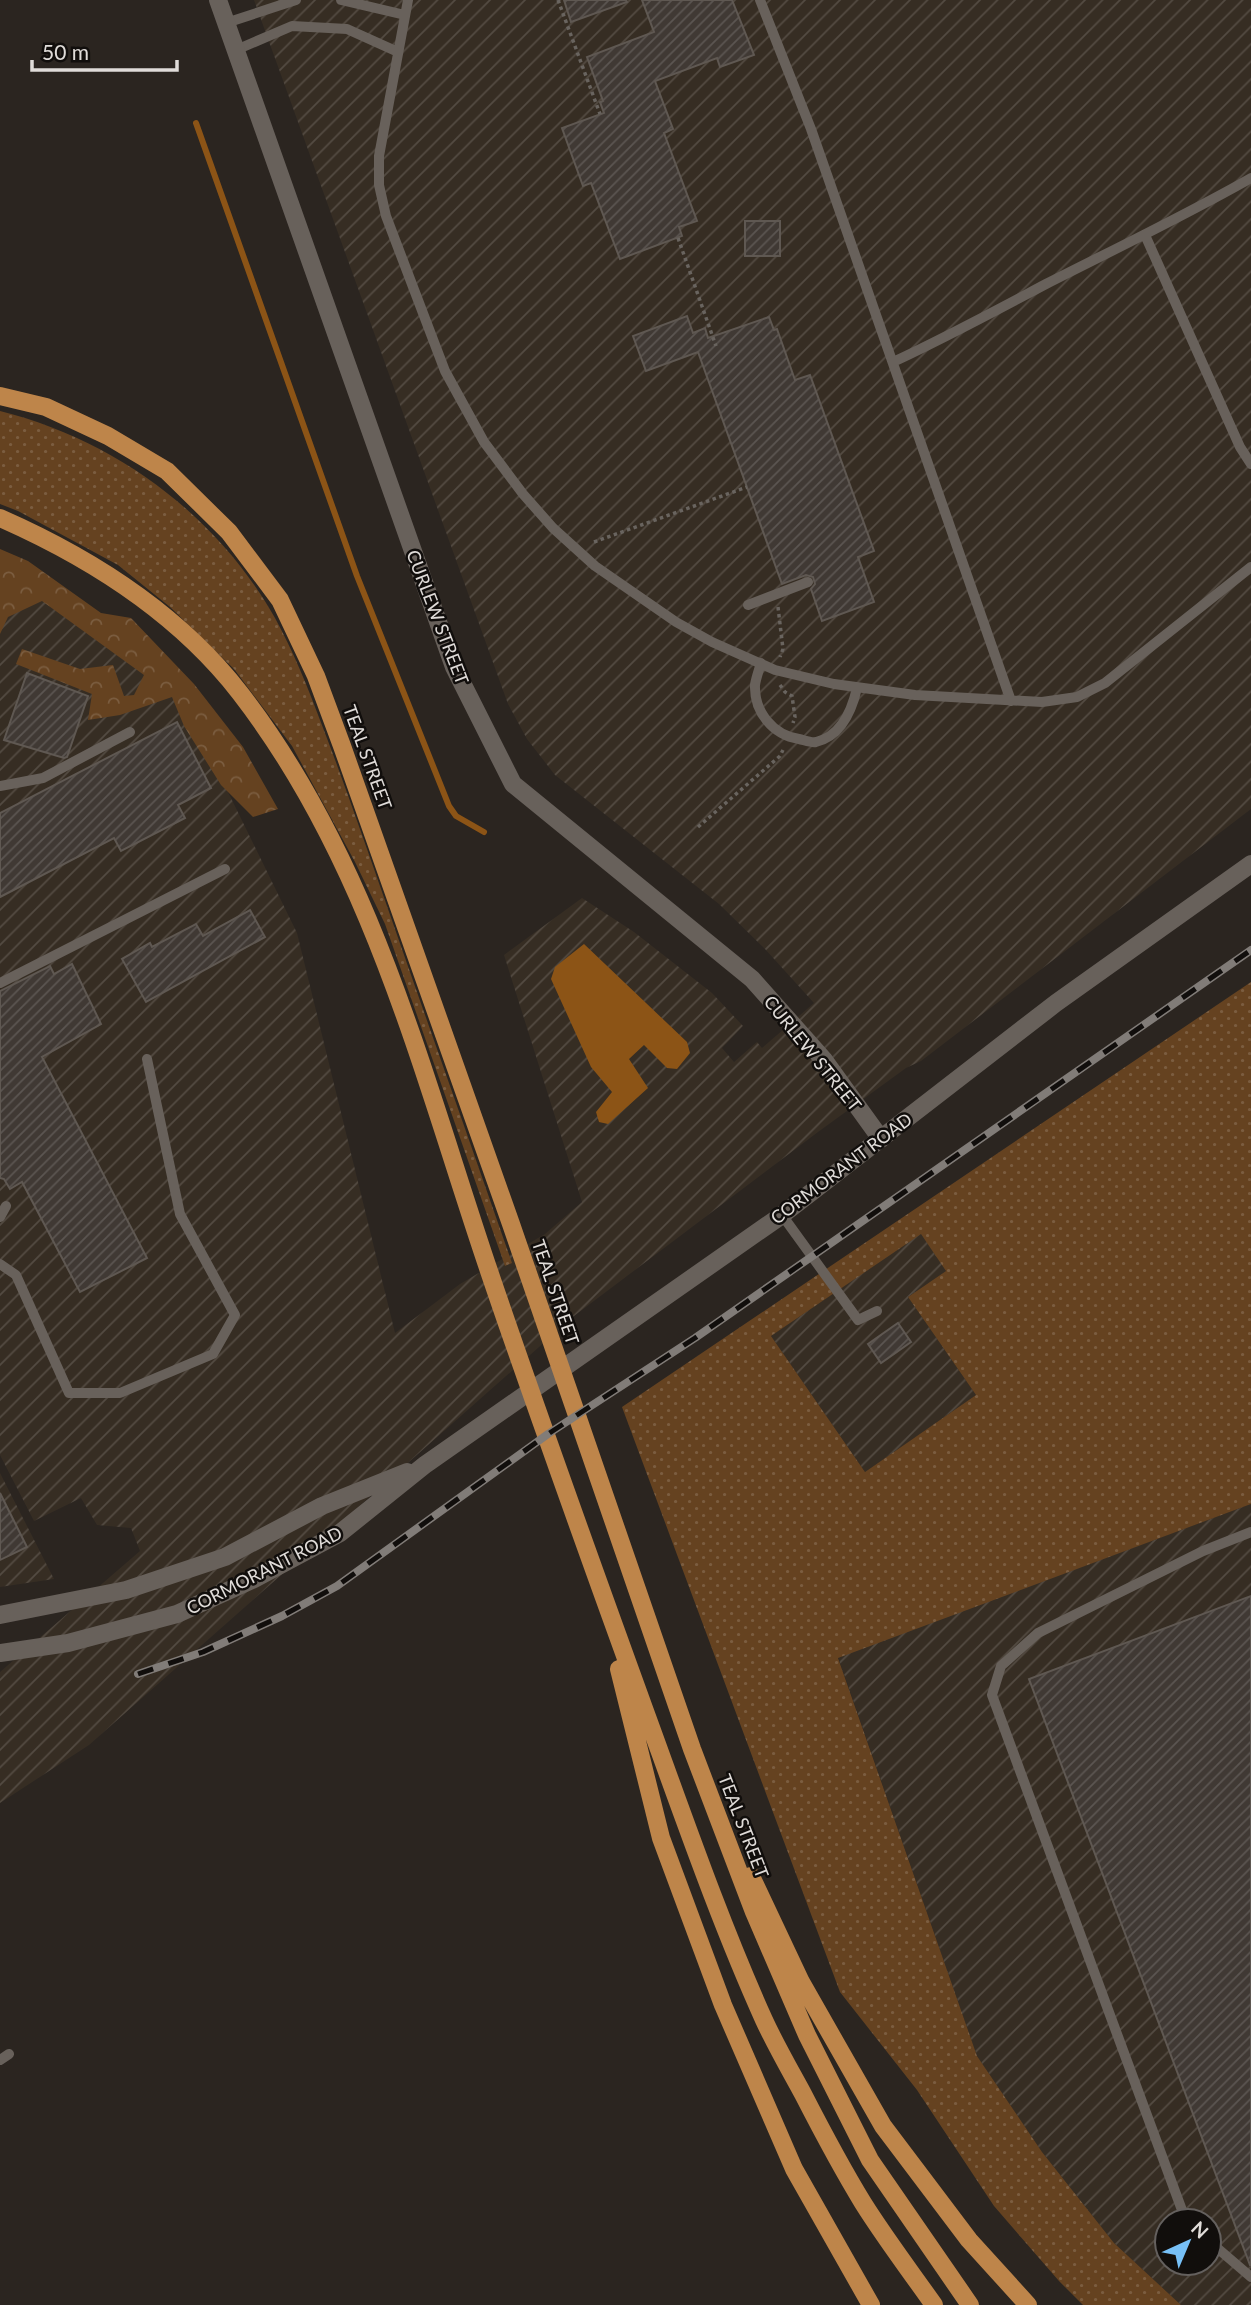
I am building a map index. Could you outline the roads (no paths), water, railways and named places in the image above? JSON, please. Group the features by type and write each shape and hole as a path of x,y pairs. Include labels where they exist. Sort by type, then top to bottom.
{"main road":[{"name":"TEAL STREET","path":"0,396 46,407 108,436 167,471 229,532 280,600 316,676 342,746 692,1749 754,1912 819,2060 870,2160 970,2305"},
{"path":"0,518 47,539 123,585 156,608 219,667 268,731 326,828 360,899 388,968 553,1456 723,1921 766,2025 866,2207 934,2305"},
{"path":"599,1584 661,1838 723,2005 794,2169 871,2305"},
{"path":"692,1749 801,1982 883,2126 969,2240 1028,2305"}],"street":[{"name":"CURLEW STREET","path":"218,0 454,667 513,784 752,979 824,1060 881,1139"},
{"name":"CORMORANT ROAD","path":"0,1653 68,1643 177,1614 254,1579 340,1533 426,1464 782,1215 1056,1003 1251,864"},
{"name":"CORMORANT ROAD","path":"0,1615 126,1590 225,1557 322,1506 426,1464"}],"lane":[{"path":"226,23 296,0"},
{"path":"341,0 405,15"},
{"path":"408,0 379,156 379,185 387,216 424,321 445,371 477,431 523,494 553,528 595,566 676,622 712,642 799,676 857,688 915,695 1042,702 1077,697 1105,683 1251,567"},
{"path":"760,0 811,129 1011,701"},
{"path":"236,50 292,26 347,29 398,52"},
{"path":"892,362 968,326 1251,178"},
{"path":"1145,235 1240,447 1251,464"},
{"path":"748,606 808,582"},
{"path":"761,663 755,684 757,703 772,729 787,738 815,742 837,730 853,708 857,688"},
{"path":"0,786 43,778 130,732"},
{"path":"0,983 225,869"},
{"path":"0,1264 16,1275 69,1393 120,1393 212,1354 235,1315 180,1214 147,1059"},
{"path":"0,1217 6,1206"},
{"path":"782,1215 858,1320 877,1311"},
{"path":"1181,2207 992,1695 1002,1666 1038,1633 1203,1551 1251,1532"},
{"path":"1223,2253 1251,2277"}],"waterway":[{"path":"196,123 357,576 449,806 456,816 484,832"}],"railway":[{"path":"138,1674 203,1652 282,1616 337,1586 548,1434 695,1338 1251,950"}]}
